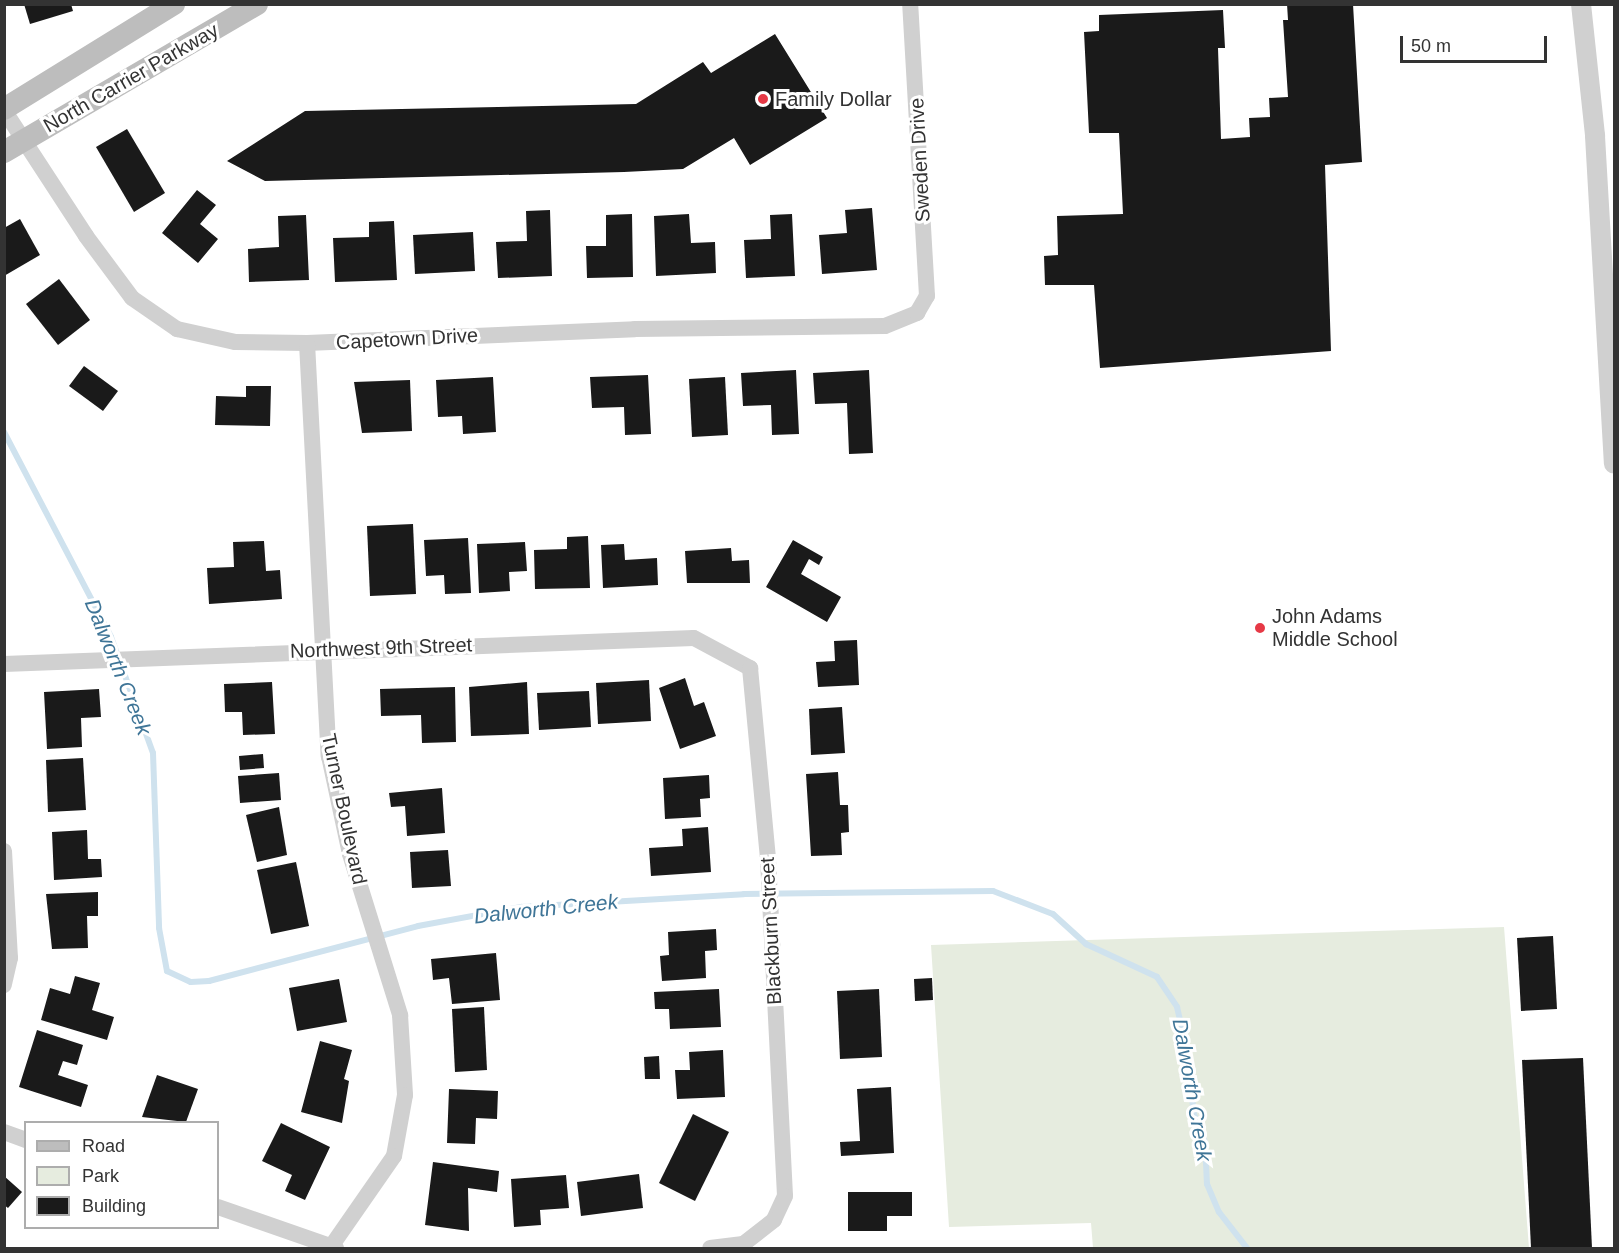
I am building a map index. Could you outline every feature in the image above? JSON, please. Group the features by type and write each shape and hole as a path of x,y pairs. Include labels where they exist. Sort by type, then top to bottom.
{"main road":[{"name":"North Carrier Parkway","path":"4,110 174,4"},
{"name":"North Carrier Parkway","path":"14,146 257,4"}],"street":[{"name":"Sweden Drive","path":"910,4 927,296 917,313"},
{"path":"1581,4 1587,21 1614,463"},
{"name":"Capetown Drive","path":"4,110 14,146 132,298 177,329 236,342 307,344 635,329 885,326 917,313"},
{"name":"Turner Boulevard","path":"307,344 320,651 328,756 368,912 388,968 400,1015 405,1095 394,1156 332,1248"},
{"name":"Northwest 9th Street","path":"4,664 694,638 750,668"},
{"name":"Blackburn Street","path":"710,1248 743,1244 774,1220 785,1196 768,860 750,668"},
{"path":"4,851 10,958 4,985"},
{"path":"4,1132 24,1139"},
{"path":"219,1207 332,1248"}],"green space":[{"path":"1504,927 1529,1248 1093,1248 1091,1223 949,1227 931,945"}],"building":[{"path":"24,4 71,4 73,11 30,24"},
{"path":"1287,4 1353,4 1362,162 1325,165 1331,351 1100,368 1094,285 1045,285 1044,256 1058,255 1057,216 1123,214 1119,133 1089,133 1084,32 1099,31 1099,15 1223,10 1225,48 1218,48 1221,139 1250,137 1249,118 1270,117 1269,98 1288,97 1283,20 1288,20"},
{"path":"775,34 827,118 750,165 734,138 683,169 624,172 265,181 227,161 305,111 636,104 703,62 711,73"},
{"path":"127,129 165,193 134,212 96,147"},
{"path":"197,190 216,205 200,224 218,239 198,263 162,233"},
{"path":"872,208 877,270 822,274 819,235 847,233 845,210"},
{"path":"550,210 552,276 498,278 496,242 527,241 526,211"},
{"path":"632,214 633,277 587,278 586,246 606,246 606,215"},
{"path":"689,214 691,243 715,242 716,273 656,276 654,216"},
{"path":"792,214 795,276 746,278 744,240 771,239 770,215"},
{"path":"306,215 309,280 249,282 248,249 279,247 278,216"},
{"path":"20,219 40,255 4,276 4,228"},
{"path":"394,221 397,280 335,282 333,238 369,237 369,222"},
{"path":"473,232 475,271 415,274 413,235"},
{"path":"59,279 90,320 58,345 26,304"},
{"path":"84,366 118,391 103,411 69,386"},
{"path":"796,370 799,434 772,435 771,405 743,406 741,373"},
{"path":"869,370 873,453 849,454 847,403 815,404 813,373"},
{"path":"648,375 651,434 625,435 624,407 592,408 590,377"},
{"path":"493,377 496,432 463,434 462,416 438,417 436,380"},
{"path":"725,377 728,435 692,437 689,379"},
{"path":"410,380 412,431 362,433 354,382"},
{"path":"246,386 271,386 270,426 215,425 216,396 246,397"},
{"path":"413,524 416,594 370,596 367,526"},
{"path":"588,536 590,588 535,589 534,550 567,549 567,537"},
{"path":"468,538 471,593 445,594 444,575 426,576 424,540"},
{"path":"793,540 823,557 819,565 809,559 801,574 841,597 827,622 766,587"},
{"path":"264,541 266,571 280,570 282,599 209,604 207,568 234,567 233,542"},
{"path":"525,542 527,571 509,572 510,591 479,593 477,544"},
{"path":"624,544 625,560 657,558 658,585 603,588 601,545"},
{"path":"731,548 732,561 749,560 750,583 687,583 685,551"},
{"path":"857,640 859,685 818,687 816,662 835,661 834,641"},
{"path":"685,678 694,706 704,702 716,736 680,749 659,688"},
{"path":"649,680 651,721 598,724 596,683"},
{"path":"272,682 275,734 243,735 242,712 225,712 224,684"},
{"path":"527,682 529,734 471,736 469,687"},
{"path":"455,687 456,742 422,743 421,715 381,716 380,689"},
{"path":"99,689 101,717 81,718 82,747 47,749 44,692"},
{"path":"589,691 591,727 539,730 537,693"},
{"path":"842,707 845,753 811,755 809,709"},
{"path":"263,754 264,768 240,770 239,756"},
{"path":"83,758 86,810 48,812 46,760"},
{"path":"838,772 840,805 848,805 849,832 841,833 842,855 811,856 806,774"},
{"path":"279,773 281,800 240,803 238,776"},
{"path":"709,775 710,798 700,799 701,817 665,819 663,778"},
{"path":"442,788 445,833 407,836 405,806 391,807 389,793"},
{"path":"279,807 287,855 257,862 246,815"},
{"path":"708,827 711,872 651,876 649,848 683,846 682,829"},
{"path":"87,830 88,859 101,859 102,877 54,880 52,832"},
{"path":"448,850 451,886 412,888 410,852"},
{"path":"296,862 309,926 271,934 257,870"},
{"path":"98,892 98,916 87,916 88,948 52,949 46,894"},
{"path":"716,929 717,950 705,951 706,978 662,981 660,956 669,955 668,932"},
{"path":"1553,936 1557,1009 1521,1011 1517,938"},
{"path":"496,953 500,1000 452,1004 449,978 433,980 431,959"},
{"path":"75,976 100,983 92,1010 114,1017 107,1040 41,1020 50,988 70,994"},
{"path":"932,978 933,1000 915,1001 914,979"},
{"path":"339,979 347,1022 297,1031 289,988"},
{"path":"719,989 721,1027 670,1029 669,1009 655,1009 654,992"},
{"path":"879,989 882,1057 840,1059 837,991"},
{"path":"484,1007 487,1070 455,1072 452,1009"},
{"path":"37,1030 83,1045 77,1065 63,1061 58,1075 88,1085 81,1107 19,1087"},
{"path":"320,1041 352,1050 344,1079 349,1081 342,1123 301,1112"},
{"path":"723,1050 725,1097 677,1099 675,1070 690,1070 689,1052"},
{"path":"659,1056 660,1079 645,1079 644,1057"},
{"path":"1583,1058 1592,1248 1531,1248 1522,1060"},
{"path":"157,1075 198,1089 186,1121 142,1117"},
{"path":"891,1087 894,1153 841,1156 840,1142 860,1141 857,1089"},
{"path":"449,1089 498,1091 497,1119 476,1118 475,1144 447,1143"},
{"path":"693,1114 729,1132 695,1201 659,1183"},
{"path":"281,1123 330,1147 305,1200 285,1191 292,1175 262,1161"},
{"path":"433,1162 499,1171 497,1192 468,1188 469,1231 425,1225"},
{"path":"639,1174 643,1208 581,1216 577,1182"},
{"path":"566,1175 569,1208 540,1210 541,1225 514,1227 511,1179"},
{"path":"4,1176 22,1192 8,1208 4,1205"},
{"path":"848,1192 912,1192 912,1216 887,1216 887,1231 848,1231"}],"waterway":[{"name":"Dalworth Creek","path":"4,432 111,637 153,753 159,928 167,971 191,982 209,981 418,926 521,907 744,894 993,891 1053,914 1086,944 1157,977 1177,1007 1185,1041 1194,1114 1205,1142 1207,1184 1219,1212 1247,1248"}],"place":[{"name":"Family Dollar","path":"763,99"},
{"name":"John Adams Middle School","path":"1260,628"}]}
